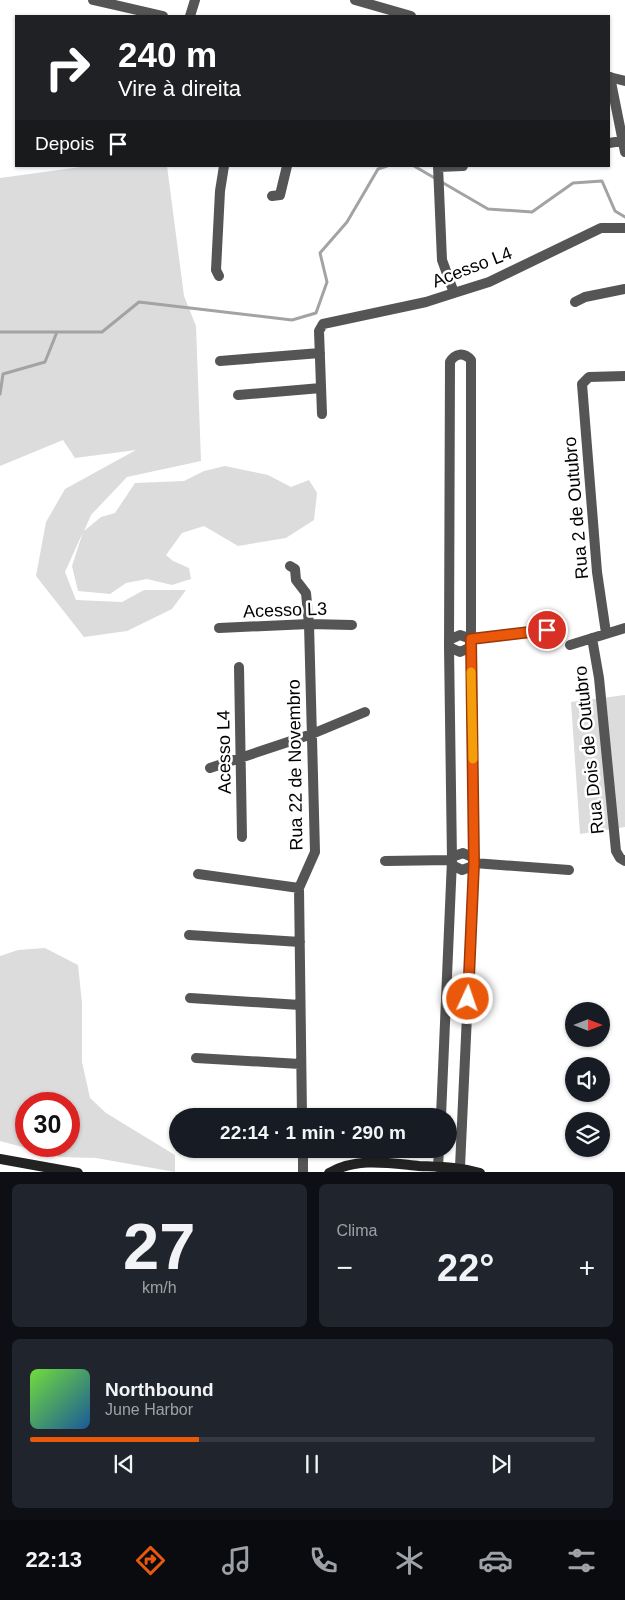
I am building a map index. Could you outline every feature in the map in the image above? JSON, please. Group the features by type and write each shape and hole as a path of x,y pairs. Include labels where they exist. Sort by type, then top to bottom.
{"main road":[{"path":"0,1159 78,1172"},
{"path":"329,1172 368,1162 480,1172"}],"street":[{"path":"93,0 159,15"},
{"path":"190,15 195,0"},
{"path":"355,0 408,15"},
{"path":"610,77 625,81"},
{"path":"610,82 625,152"},
{"path":"610,144 622,141"},
{"path":"218,276 216,270 220,191 224,167"},
{"path":"272,196 280,194 287,167"},
{"path":"438,167 442,260 454,293"},
{"name":"Acesso L4","path":"320,353 319,327 326,323 426,302 489,282 601,228 625,228"},
{"path":"575,302 585,297 625,288"},
{"path":"220,361 320,353 322,414"},
{"path":"441,1108 452,861 449,643 450,362 460,354 471,360 473,862 459,1170"},
{"name":"Rua 2 de Outubro","path":"606,633 596,562 582,389 584,380 589,377 625,376"},
{"path":"238,395 321,388"},
{"name":"Rua 22 de Novembro","path":"290,566 295,569 296,580 306,593 309,624 315,852 299,888 302,1108"},
{"name":"Acesso L3","path":"219,628 309,624 352,625"},
{"path":"570,644 625,628"},
{"path":"449,643 460,652 471,643 547,630"},
{"path":"449,643 460,635 471,643"},
{"name":"Rua Dois de Outubro","path":"592,638 599,678 616,850 623,860"},
{"name":"Acesso L4","path":"239,667 242,837"},
{"path":"210,768 312,734 365,712"},
{"path":"385,861 452,861 463,853 473,862 569,870"},
{"path":"452,861 462,870 473,862"},
{"path":"198,874 299,888"},
{"path":"189,935 300,942"},
{"path":"190,998 300,1005"},
{"path":"196,1058 300,1064"},
{"path":"303,1158 303,1172"},
{"path":"438,1158 438,1167"}],"shaded area":[{"path":"81,167 167,167 184,296 196,326 201,461 127,477 91,515 84,531 101,517 115,513 135,483 184,481 204,471 225,466 268,475 291,487 309,480 317,493 314,520 286,538 238,546 204,526 182,533 166,555 173,561 189,568 191,579 172,585 147,579 126,583 110,594 78,591 72,566 83,532 65,572 76,600 122,602 144,590 186,590 172,609 127,631 84,637 36,576 46,522 65,489 136,450 75,458 63,440 0,466 0,178"},
{"path":"625,695 625,827 580,834 571,702"},
{"path":"45,948 78,965 82,1003 82,1062 90,1098 106,1113 169,1151 169,1158 175,1158 175,1172 96,1158 60,1157 80,1157 80,1092 15,1092 15,1145 0,1141 0,956 18,950"}],"waterway":[{"path":"0,332 102,332 139,302 292,320 316,313 327,282 320,253 347,222 378,169 384,167"},
{"path":"416,167 488,209 532,212 573,183 602,181 615,211 625,217"},
{"path":"0,394 3,374 45,362 57,332"}],"slow traffic":[{"path":"471,672 473,759"}],"route":[{"path":"468,999 474,863 471,639 547,630"}]}
